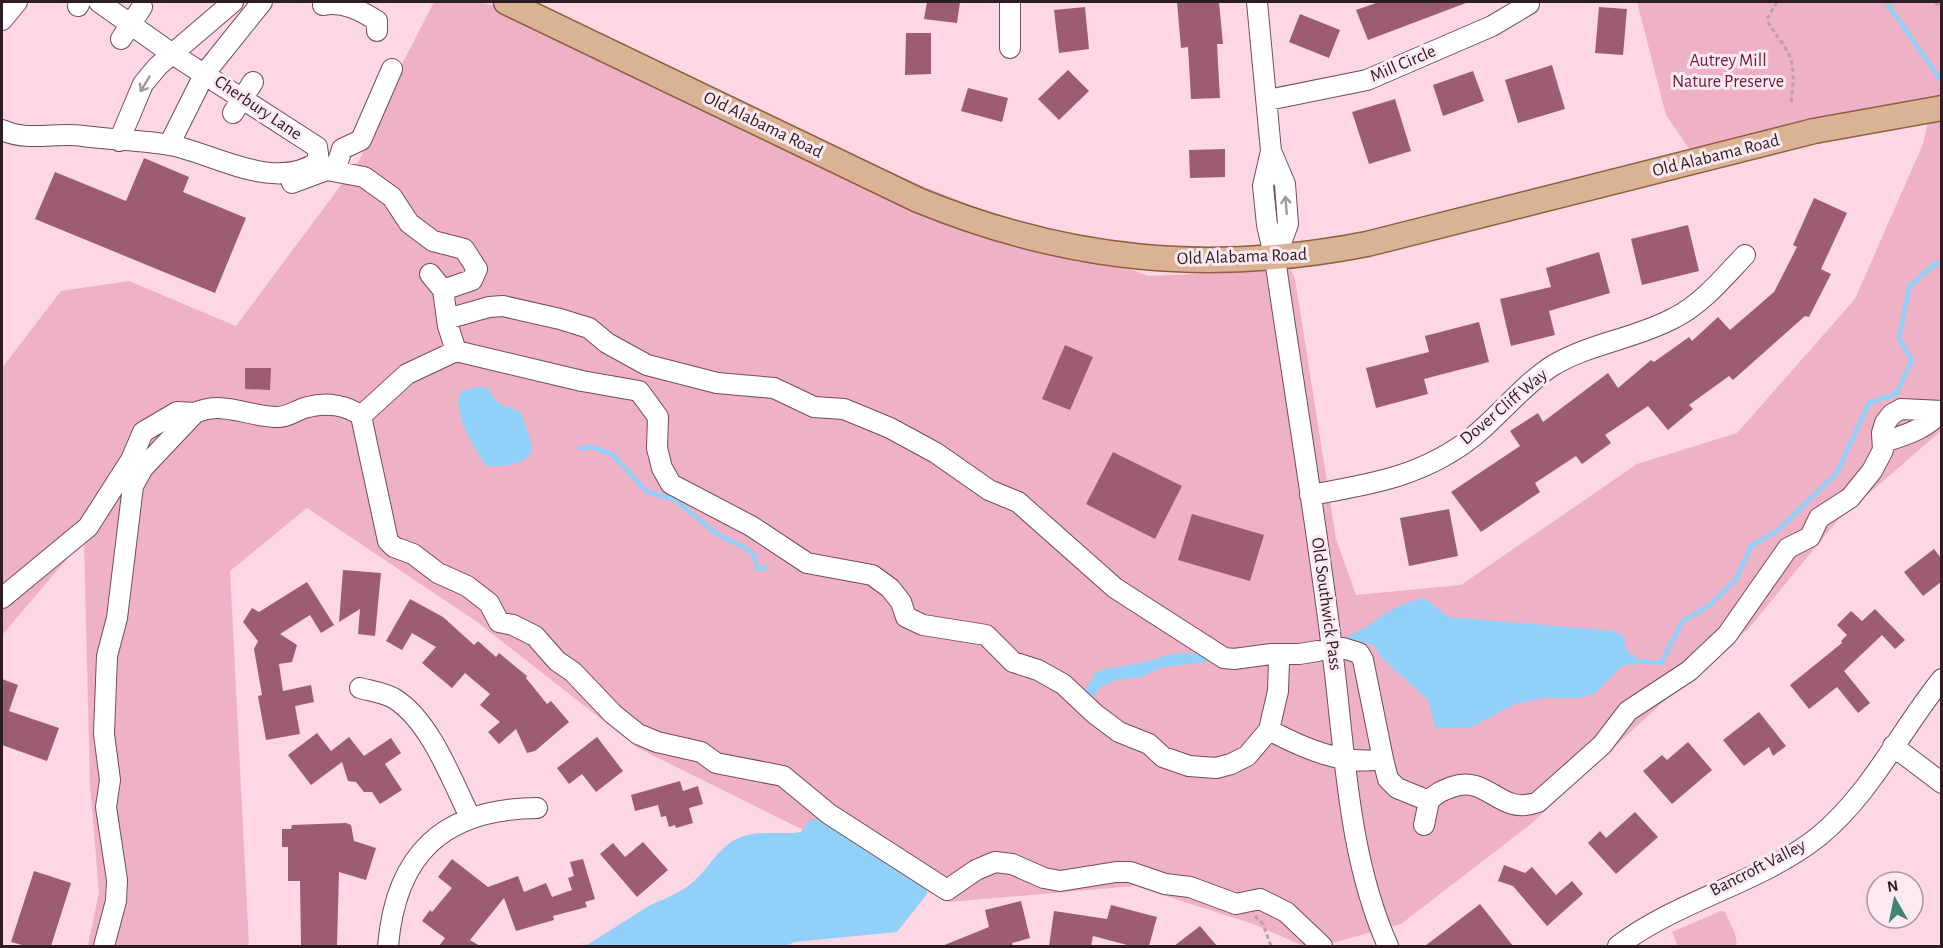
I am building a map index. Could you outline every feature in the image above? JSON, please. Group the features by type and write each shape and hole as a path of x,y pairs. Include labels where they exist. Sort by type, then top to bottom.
{"main road":[{"name":"Old Alabama Road","path":"507,2 918,200 1002,231 1068,248 1138,258 1206,262 1275,259 1367,244 1814,131 1941,108"}],"street":[{"path":"2,20 17,2"},
{"name":"Cherbury Lane","path":"6,126 43,138 72,126 118,141 217,152 249,170 270,166 308,170 319,162 317,147 205,72 171,53 99,2"},
{"name":"Cherbury Lane","path":"169,145 205,72 262,2"},
{"path":"1010,2 1011,48"},
{"path":"1257,2 1268,100 1271,152 1285,183 1288,224 1275,259"},
{"path":"323,5 335,3 360,10 377,21 377,32"},
{"name":"Mill Circle","path":"1268,100 1367,80 1492,26 1529,4"},
{"path":"118,141 144,84 171,53 230,5 244,24"},
{"path":"335,171 342,149 361,140 392,69"},
{"path":"292,183 327,170 335,171 363,177 392,197 409,223 433,241 464,249 477,269 472,280 442,290"},
{"name":"Dover Cliff Way","path":"1310,495 1385,482 1438,460 1474,436 1552,367 1587,348 1648,330 1676,317 1703,298 1745,255"},
{"name":"Old Southwick Pass","path":"1275,259 1310,495 1357,844 1375,918 1388,946"},
{"path":"430,274 442,290 456,351"},
{"path":"447,319 489,307 503,306 560,319 590,328 607,343 647,365 717,383 774,388 814,407 844,410 890,428 936,453 989,489 1018,502 1115,588 1224,658 1318,651"},
{"path":"361,416 407,374 456,351 491,361 505,361 538,368 582,381 639,391 658,417 657,448 662,468 671,484 752,526 807,563 872,575 896,595 906,617 923,625 986,635 1012,662 1038,670 1076,694 1095,714 1119,732 1149,744 1163,757 1216,768 1232,764 1248,756 1269,730 1279,678 1279,661 1272,654"},
{"path":"2,598 88,527 126,481 143,468 195,412 206,408 228,407 279,417 296,414 306,407 324,405 350,408 361,416 388,541 394,547 413,554 438,573 467,586 489,603 499,622 513,625 536,636 557,661 573,672 614,714 638,734 657,742 701,752 716,763 783,776 829,814 947,890 976,870 995,862 1012,864 1044,878 1060,881 1130,872 1165,884 1190,887 1236,904 1260,899 1286,912 1322,946"},
{"path":"1424,825 1429,801 1437,792 1469,783 1484,787 1500,801 1510,804 1527,806 1539,802 1602,745 1628,711 1689,671 1726,635 1788,548 1810,537 1820,518 1850,498 1872,471 1883,450 1882,432 1892,414 1901,410 1941,411"},
{"path":"104,946 116,902 117,880 106,807 110,780 104,734 107,656 117,618 127,528 126,481"},
{"path":"96,517 127,528"},
{"path":"1343,648 1359,653 1364,660 1388,779 1397,788 1429,801"},
{"name":"Bancroft Valley","path":"1617,946 1652,924 1774,864 1818,837 1854,800 1941,679"},
{"path":"360,688 395,699 417,719 429,737 470,817"},
{"path":"1269,730 1314,753 1361,760 1383,759"},
{"path":"1893,746 1941,783"},
{"path":"388,946 399,896 414,861 439,836 470,817 503,808 537,808"}],"path":[{"path":"1777,2 1767,19 1772,31 1788,51 1794,75 1791,103"},
{"path":"1935,2 1941,9"},
{"path":"1236,904 1263,924 1271,946"}],"green space":[{"name":"Autrey Mill Nature Preserve","path":"434,2 479,2 550,19 920,185 1148,276 1291,270 1295,279 1336,539 1356,595 1461,585 1637,464 1737,433 1855,299 1923,144 1931,108 1690,150 1666,115 1637,2 1941,2 1941,431 1837,521 1749,628 1664,701 1531,824 1401,924 1321,946 1304,946 1253,924 1135,886 949,902 638,748 476,621 307,508 230,571 249,946 88,946 99,892 90,785 84,539 2,635 2,368 61,291 129,281 236,326 359,161 397,74"},
{"path":"1721,911 1725,912 1735,933 1737,946 1678,946 1672,932"}],"water":[{"path":"480,386 487,388 499,404 520,411 532,445 526,459 513,464 486,466 463,425 458,398 462,391"},
{"path":"1424,598 1449,617 1614,631 1623,636 1628,653 1636,656 1634,665 1623,665 1594,694 1578,698 1545,698 1515,704 1469,728 1435,728 1428,700 1383,659 1373,645 1345,638 1391,610"},
{"path":"1193,653 1218,660 1160,668 1141,677 1115,680 1099,688 1090,704 1082,696 1095,673 1101,670 1142,663 1171,654"},
{"path":"822,819 926,886 927,894 897,932 794,942 786,946 585,946 647,907 688,886 719,852 733,841 755,834 801,832 810,820"}],"building":[{"path":"927,2 960,2 957,23 924,19"},
{"path":"1177,2 1219,2 1223,44 1217,44 1220,98 1191,99 1188,47 1181,48"},
{"path":"1379,2 1466,3 1368,40 1356,10"},
{"path":"1085,7 1089,49 1059,53 1054,10"},
{"path":"1599,7 1627,9 1623,55 1595,53"},
{"path":"1300,14 1340,30 1329,58 1289,42"},
{"path":"906,33 931,33 931,74 905,75"},
{"path":"1552,65 1565,109 1518,123 1505,80"},
{"path":"1068,70 1089,91 1059,120 1038,99"},
{"path":"1473,71 1484,101 1443,116 1433,85"},
{"path":"968,88 1008,98 1002,122 961,111"},
{"path":"1395,99 1411,151 1369,164 1352,112"},
{"path":"1225,149 1225,177 1190,178 1189,150"},
{"path":"144,158 189,177 183,192 246,218 215,293 35,219 55,172 126,201"},
{"path":"1814,198 1847,213 1821,269 1831,274 1809,317 1805,316 1733,380 1729,376 1689,405 1693,409 1668,430 1648,406 1605,435 1611,443 1582,464 1576,456 1535,483 1540,492 1481,532 1451,492 1520,446 1510,431 1538,413 1543,422 1608,373 1618,388 1651,360 1654,362 1689,337 1692,341 1718,317 1730,330 1774,292 1797,247 1793,245"},
{"path":"1688,225 1699,271 1642,285 1631,239"},
{"path":"1599,252 1610,293 1549,311 1555,335 1511,346 1500,299 1551,287 1546,268"},
{"path":"1479,322 1489,362 1424,379 1428,394 1376,408 1366,368 1429,352 1425,336"},
{"path":"1065,345 1093,357 1070,410 1042,399"},
{"path":"245,368 271,368 270,390 245,389"},
{"path":"1113,452 1182,486 1155,539 1086,504"},
{"path":"1449,509 1458,556 1409,566 1400,518"},
{"path":"1192,514 1264,535 1250,581 1178,560"},
{"path":"1934,549 1941,558 1941,582 1923,596 1904,572"},
{"path":"343,570 381,573 375,636 358,634 360,609 339,622"},
{"path":"307,582 334,625 321,633 310,615 280,634 297,645 292,662 279,664 283,691 311,685 314,702 295,706 300,734 266,740 258,696 262,695 254,649 258,641 243,622 252,608 259,612"},
{"path":"410,599 443,617 474,645 478,641 496,657 499,653 527,676 526,678 547,704 551,701 569,722 535,751 527,753 516,729 499,744 488,732 500,722 480,705 490,694 465,673 452,688 422,663 436,647 412,633 402,650 386,641"},
{"path":"1875,609 1905,640 1895,649 1882,635 1844,671 1870,703 1858,713 1837,687 1809,709 1790,685 1842,643 1841,641 1847,635 1837,625 1851,611 1862,621"},
{"path":"2,679 18,685 9,711 59,728 47,761 2,745"},
{"path":"1759,712 1786,746 1773,756 1769,747 1744,766 1723,740"},
{"path":"317,733 331,751 349,737 364,756 391,738 401,753 385,764 402,790 380,804 372,792 364,792 356,782 348,781 342,762 311,785 288,755"},
{"path":"597,737 623,771 596,792 582,774 569,784 557,768"},
{"path":"1688,742 1712,770 1672,804 1643,771 1662,755 1667,760"},
{"path":"680,781 683,791 698,786 703,804 689,808 693,823 676,828 675,825 669,827 666,816 661,817 658,805 635,811 631,795"},
{"path":"1635,812 1658,837 1616,874 1588,843 1600,831 1606,838"},
{"path":"346,823 351,825 354,841 376,848 366,880 339,872 337,946 301,946 300,881 288,881 288,847 282,847 282,829 291,829 292,825"},
{"path":"643,842 668,870 637,897 600,854 613,843 625,857"},
{"path":"452,859 488,887 518,876 524,892 546,883 552,897 572,890 568,878 574,876 570,862 583,859 595,899 585,902 587,907 553,916 554,920 516,931 504,898 470,940 480,946 439,946 445,938 422,921 452,888 438,877"},
{"path":"1504,865 1525,873 1532,867 1556,895 1572,881 1583,894 1547,926 1513,886 1498,881"},
{"path":"34,871 71,883 51,946 26,946 11,942"},
{"path":"1021,901 1030,938 1012,943 1013,946 942,946 989,927 985,910"},
{"path":"1480,904 1513,946 1425,946"},
{"path":"1111,905 1157,917 1149,946 1131,946 1093,936 1091,946 1049,946 1054,911 1107,919"},
{"path":"1200,926 1217,946 1174,946"}],"waterway":[{"path":"1886,2 1942,82"},
{"path":"1635,661 1661,663 1682,622 1711,604 1736,579 1751,546 1778,530 1836,474 1869,403 1896,394 1912,360 1899,339 1909,287 1935,264 1942,263"},
{"path":"580,448 592,447 612,454 646,491 675,500 717,534 744,547 754,555 758,569 766,568"}]}
